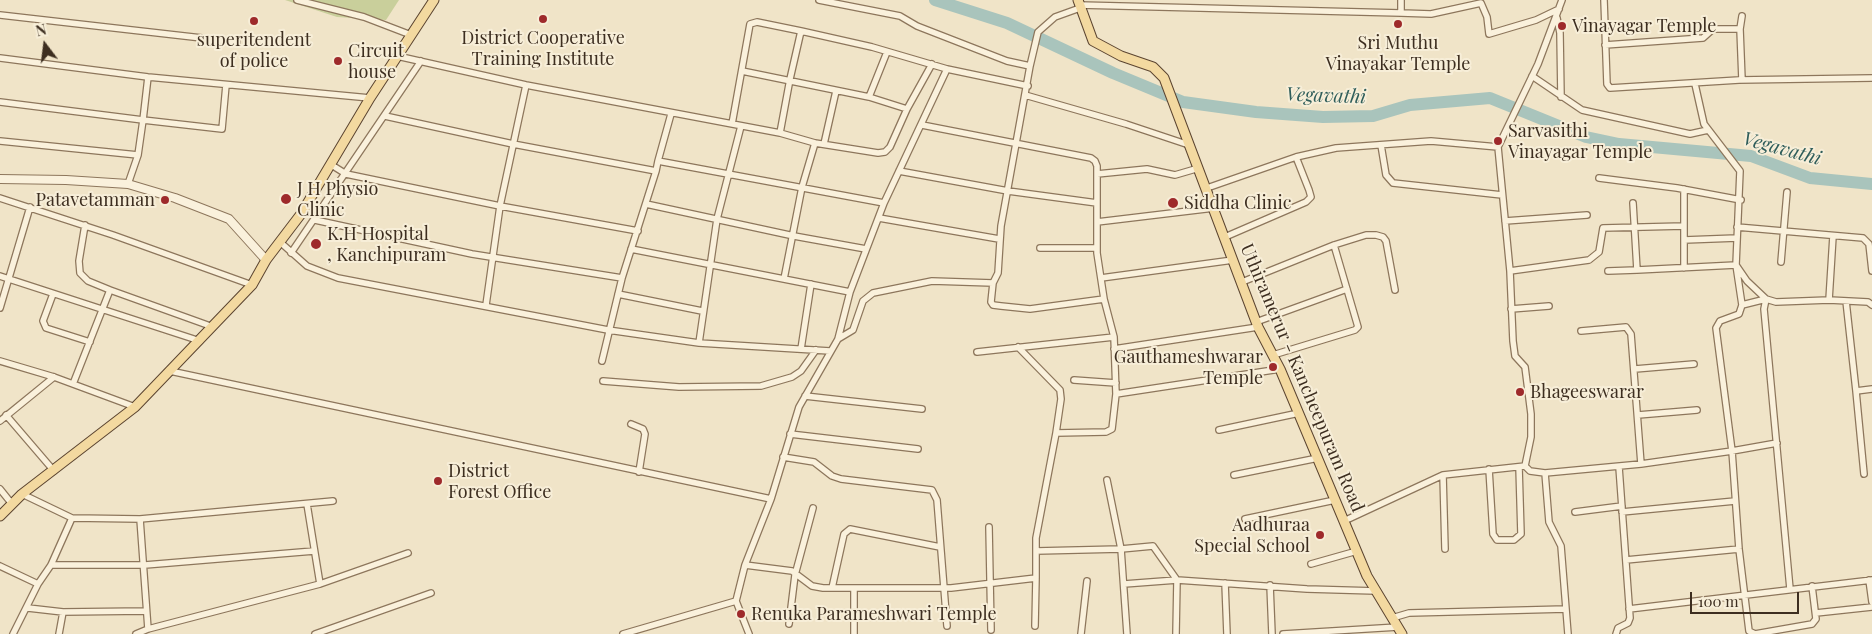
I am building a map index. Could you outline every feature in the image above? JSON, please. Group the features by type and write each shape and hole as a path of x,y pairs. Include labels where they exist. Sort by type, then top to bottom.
{"main road":[{"path":"0,516 22,494 54,472 135,407 200,342 252,285 266,260 301,214 370,98 434,0"},
{"name":"Uthiramerur - Kancheepuram Road","path":"1079,4 1093,41 1121,56 1153,67 1164,78 1257,325 1280,369 1357,551 1376,591 1400,630"}],"street":[{"path":"297,0 364,17 411,35"},
{"path":"818,0 900,16 917,26 1007,61 1031,62"},
{"path":"1401,0 1401,13"},
{"path":"1489,469 1493,534 1497,540 1514,540 1521,534 1522,467 1531,437 1531,414 1525,367 1515,356 1510,271 1498,147 1532,76 1562,0"},
{"path":"1604,0 1607,84 1610,88 1742,80 1872,78"},
{"path":"1104,299 1030,309 1002,306 991,302 993,283 998,273 999,239 1031,62 1038,32 1055,17 1079,4 1431,14 1481,2 1487,17 1489,34 1536,20 1559,9"},
{"path":"0,15 237,42"},
{"path":"1556,16 1560,32 1561,97"},
{"path":"1742,16 1740,29 1742,80"},
{"path":"732,124 750,24 753,22 887,52 948,70 1028,86"},
{"path":"1605,45 1703,38 1713,29 1740,29"},
{"path":"780,133 801,32"},
{"path":"869,97 887,52"},
{"path":"397,56 526,86 780,133 815,143 878,153 885,152 890,147 907,109 932,64"},
{"path":"0,58 148,78 370,98"},
{"path":"291,253 421,61"},
{"path":"749,634 736,601 745,565 771,499 790,434 805,396 838,339 850,292 884,203 948,70"},
{"path":"742,71 790,79 869,97 907,109"},
{"path":"1532,76 1582,110 1690,134 1708,130"},
{"path":"128,184 138,154 148,78"},
{"path":"1695,84 1702,119 1708,130 1736,162 1740,171 1741,200 1737,227 1736,265 1742,305 1739,314 1720,321 1716,328 1732,451 1739,548 1749,631 1752,633 1812,624 1816,619 1812,586"},
{"path":"0,102 222,129 226,85"},
{"path":"486,305 500,206 526,86"},
{"path":"824,144 836,90"},
{"path":"1025,95 1126,124 1191,146"},
{"path":"602,361 622,278 656,171 671,114"},
{"path":"385,116 513,144 656,171"},
{"path":"922,125 1016,145 1091,158 1098,166 1097,248 1104,299 1114,337 1116,394 1112,429 1106,432 1056,432"},
{"path":"700,343 702,310 717,219 727,174 741,126"},
{"path":"1207,188 1296,157 1336,148 1431,140 1498,147"},
{"path":"0,141 138,154"},
{"path":"784,279 794,236 802,187 815,143"},
{"path":"1380,145 1386,175 1392,183 1502,195"},
{"path":"1225,237 1306,202 1310,197 1296,157"},
{"path":"658,161 884,203"},
{"path":"330,164 346,174 500,206 638,230"},
{"path":"1097,174 1147,169 1175,175 1199,168"},
{"path":"899,171 1008,191 1097,203"},
{"path":"1599,178 1684,189 1741,200"},
{"path":"0,179 66,180 128,184 175,198 229,219 266,260"},
{"path":"1684,189 1684,268"},
{"path":"1781,262 1787,192"},
{"path":"0,198 85,225 252,285"},
{"path":"1633,202 1637,270"},
{"path":"646,204 794,236 866,249"},
{"path":"0,308 30,207"},
{"path":"1097,222 1214,208"},
{"path":"1505,221 1587,215"},
{"path":"879,218 999,239"},
{"path":"315,220 493,257 622,278"},
{"path":"85,225 80,273 88,281 213,327"},
{"path":"1510,271 1590,260 1599,252 1604,228 1684,226"},
{"path":"1737,227 1866,240 1872,271"},
{"path":"1242,282 1334,245 1366,235 1383,237 1386,241 1395,290"},
{"path":"1829,300 1833,236"},
{"path":"1684,240 1737,238"},
{"path":"280,242 307,266 338,278 608,330 700,343 830,351"},
{"path":"1273,355 1355,330 1358,323 1334,245"},
{"path":"631,248 850,292"},
{"path":"1040,248 1097,248"},
{"path":"1101,278 1233,260"},
{"path":"1608,271 1736,265"},
{"path":"1736,265 1747,281 1766,299 1776,302 1829,300 1868,302 1872,305"},
{"path":"0,276 200,342"},
{"path":"838,339 853,330 863,302 873,293 932,281 993,283"},
{"path":"800,349 811,284"},
{"path":"1114,349 1257,325 1348,289"},
{"path":"73,384 110,290"},
{"path":"52,294 43,321 46,328 90,342"},
{"path":"618,294 702,310"},
{"path":"1742,305 1766,299"},
{"path":"1766,299 1764,309 1790,589"},
{"path":"1846,301 1864,474"},
{"path":"1511,310 1549,306"},
{"path":"1581,332 1626,327 1632,334 1641,464"},
{"path":"977,352 1114,337"},
{"path":"1018,347 1060,390 1061,399 1037,529 1035,626"},
{"path":"603,381 679,387 761,386 792,377 801,371 816,350"},
{"path":"0,361 54,377 135,407"},
{"path":"1634,369 1694,364"},
{"path":"1116,394 1280,369"},
{"path":"170,371 771,499"},
{"path":"0,420 54,377"},
{"path":"1074,380 1116,383"},
{"path":"1856,391 1872,389"},
{"path":"805,396 922,409"},
{"path":"1638,415 1697,410"},
{"path":"1219,430 1299,413"},
{"path":"6,415 54,472"},
{"path":"631,424 643,429 645,434 639,472"},
{"path":"790,434 918,449"},
{"path":"1344,521 1443,475 1522,467 1530,471 1546,472 1619,467 1732,451 1777,442"},
{"path":"782,457 814,462 832,476 841,479 932,490 937,500 947,626"},
{"path":"1234,475 1318,458"},
{"path":"1616,634 1618,628 1628,623 1630,618 1619,467"},
{"path":"1546,472 1549,522 1561,546 1568,634"},
{"path":"1443,475 1445,549"},
{"path":"1107,480 1121,550 1127,634"},
{"path":"0,489 12,504"},
{"path":"22,494 72,518 140,519 333,502"},
{"path":"1245,519 1336,500"},
{"path":"1575,512 1735,501"},
{"path":"307,504 320,584"},
{"path":"788,624 795,574 813,508"},
{"path":"13,634 28,608 38,584 51,565 72,518"},
{"path":"140,519 145,565 148,629"},
{"path":"990,526 991,630"},
{"path":"832,588 844,534 850,529 940,547"},
{"path":"1036,551 1121,550 1153,546 1176,580 1176,634"},
{"path":"1626,560 1739,548"},
{"path":"51,565 145,565 314,551"},
{"path":"1311,564 1357,551"},
{"path":"136,634 148,629 320,584 408,553"},
{"path":"745,565 792,571 812,586 832,588 945,588 1036,578"},
{"path":"0,566 38,584"},
{"path":"1124,584 1176,580 1307,589 1376,591"},
{"path":"1629,609 1871,580 1872,602"},
{"path":"1081,634 1087,581"},
{"path":"1225,584 1227,634"},
{"path":"1270,585 1272,634"},
{"path":"854,588 854,634"},
{"path":"315,634 431,593"},
{"path":"623,634 736,601"},
{"path":"1816,613 1872,607"},
{"path":"28,608 63,612 146,611"},
{"path":"1392,618 1409,613 1566,609"},
{"path":"59,634 63,612"},
{"path":"1283,634 1400,630"}],"green space":[{"path":"285,0 399,0 386,20 337,17"}],"waterway":[{"name":"Vegavathi","path":"935,0 1007,23 1113,73 1183,102 1256,112 1323,117 1373,116 1410,105 1490,98 1586,137 1619,144 1751,156 1810,178 1872,184"}],"place":[{"name":"District Cooperative Training Institute","path":"543,19"},
{"name":"superitendent of police","path":"254,21"},
{"name":"Sri Muthu Vinayakar Temple","path":"1398,24"},
{"name":"Vinayagar Temple","path":"1562,26"},
{"name":"Circuit house","path":"338,61"},
{"name":"Sarvasithi Vinayagar Temple","path":"1498,141"},
{"name":"J H Physio Clinic","path":"286,199"},
{"name":"Patavetamman","path":"165,200"},
{"name":"Siddha Clinic","path":"1173,203"},
{"name":"K.H Hospital , Kanchipuram","path":"316,244"},
{"name":"Gauthameshwarar Temple","path":"1273,367"},
{"name":"Bhageeswarar","path":"1520,392"},
{"name":"District Forest Office","path":"438,481"},
{"name":"Aadhuraa Special School","path":"1320,535"},
{"name":"Renuka Parameshwari Temple","path":"741,614"}]}
